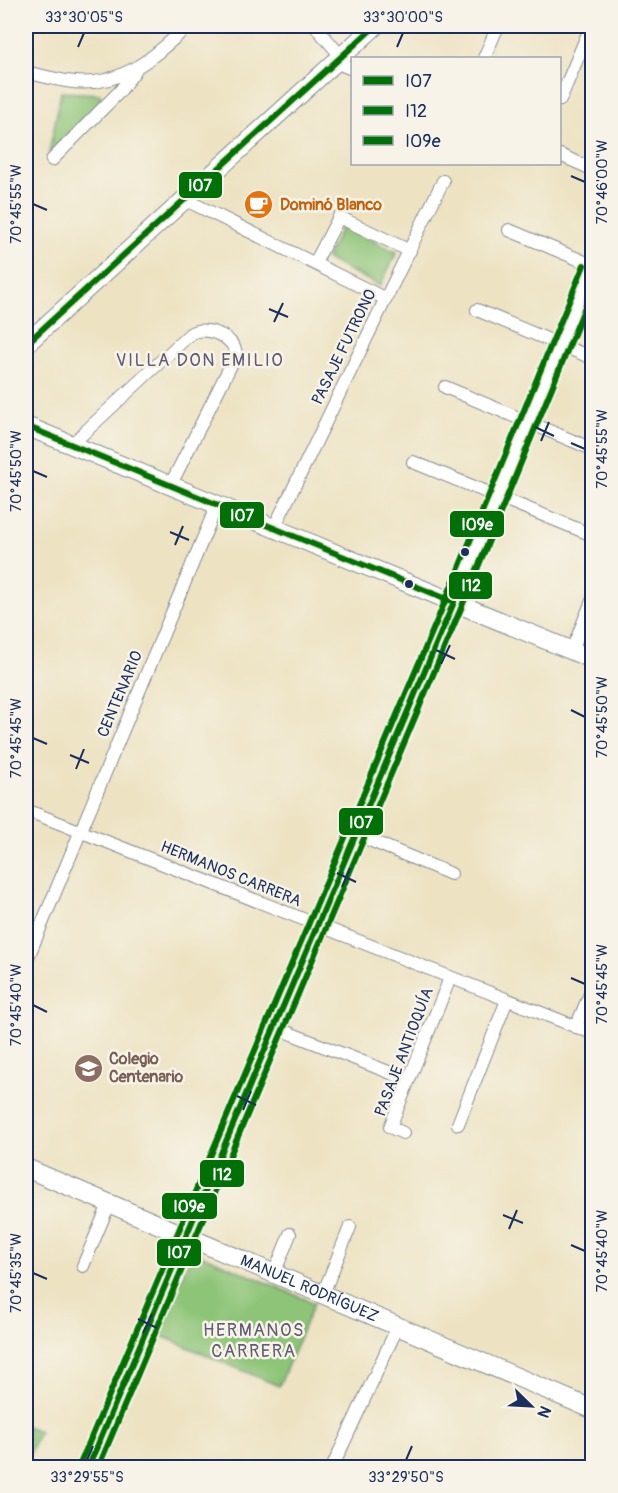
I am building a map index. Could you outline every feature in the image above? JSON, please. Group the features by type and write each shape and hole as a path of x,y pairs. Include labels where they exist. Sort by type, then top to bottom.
{"street":[{"path":"52,160 120,91 138,68 188,26"},
{"path":"315,26 343,62"},
{"path":"26,344 184,199 343,62 375,26"},
{"path":"484,57 498,26"},
{"path":"561,98 591,26"},
{"path":"26,72 67,81 88,82 109,79 138,68"},
{"path":"561,155 592,169"},
{"name":"PASAJE FUTRONO","path":"274,528 443,181"},
{"path":"184,199 386,298"},
{"path":"315,263 339,217 410,251"},
{"path":"88,1467 454,602 592,266 509,230"},
{"path":"477,310 592,358"},
{"path":"71,445 196,330 209,331 232,342 237,351 235,359 170,486"},
{"path":"445,387 592,449"},
{"path":"26,426 592,659"},
{"path":"413,462 592,535"},
{"name":"CENTENARIO","path":"26,962 217,505"},
{"path":"572,650 592,601"},
{"name":"HERMANOS CARRERA","path":"26,810 592,1033"},
{"path":"355,834 451,874"},
{"name":"PASAJE ANTIOQUÍA","path":"403,1132 390,1127 450,978"},
{"path":"576,1027 592,989"},
{"path":"458,1124 507,1000"},
{"path":"274,1027 409,1080"},
{"name":"MANUEL RODRÍGUEZ","path":"26,1168 274,1274 324,1290 398,1326 592,1409"},
{"path":"83,1266 109,1204"},
{"name":"MANUEL RODRÍGUEZ","path":"324,1290 350,1227"},
{"path":"274,1274 290,1234"},
{"path":"332,1467 398,1326"}],"green space":[{"path":"61,92 99,94 100,103 49,153"},
{"path":"342,226 397,252 380,286 326,259"},
{"path":"193,1251 314,1303 279,1386 157,1334"},
{"path":"26,1426 39,1431 26,1463"}],"transit line":[{"name":"I07","path":"26,344 375,26"},
{"name":"I09e","path":"80,1464 446,599 584,265"},
{"name":"I12","path":"98,1468 462,606 592,290"},
{"name":"I07","path":"26,426 454,602 88,1468"}],"place":[{"name":"Dominó Blanco","path":"259,205"},
{"name":"Colegio Centenario","path":"88,1068"}],"district":[{"name":"VILLA DON EMILIO","path":"200,360"},
{"name":"HERMANOS CARRERA","path":"254,1340"}]}
